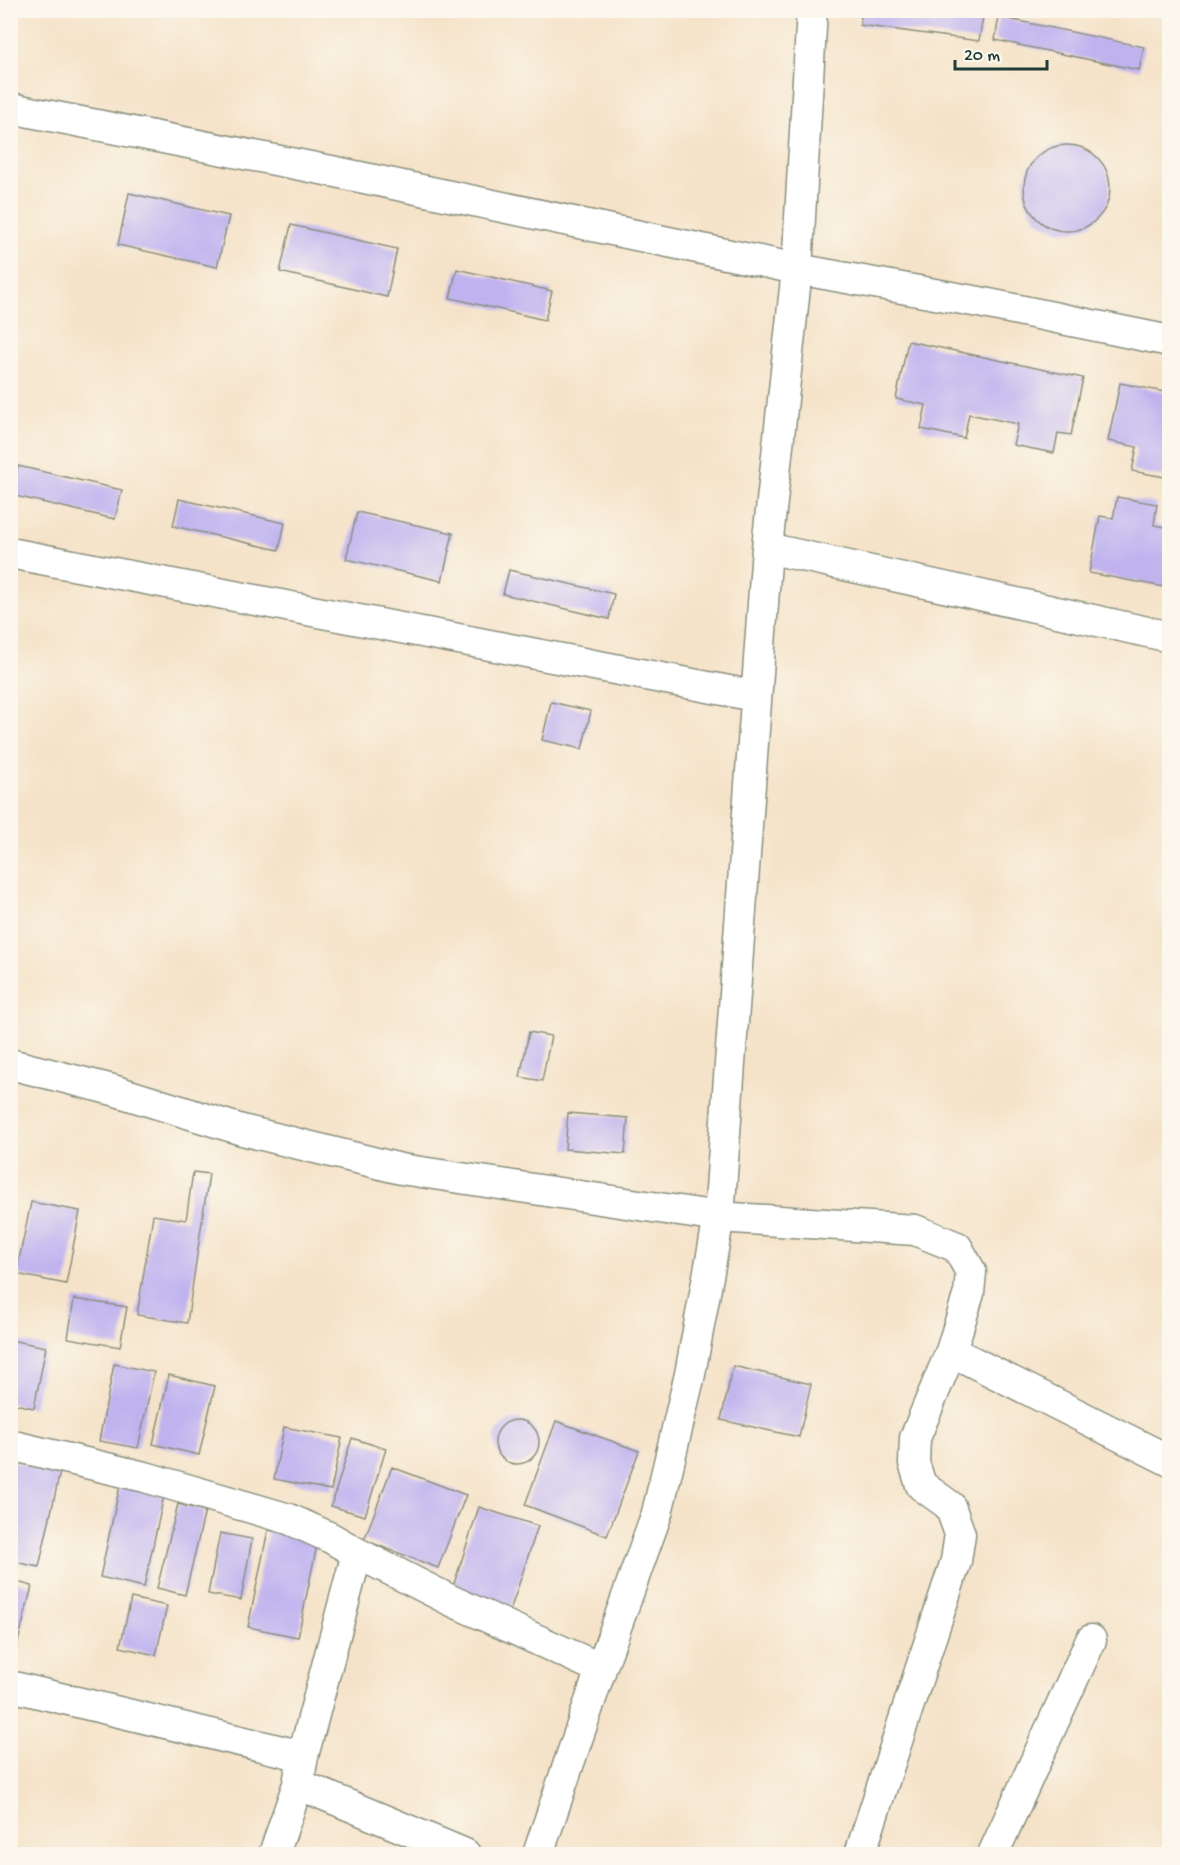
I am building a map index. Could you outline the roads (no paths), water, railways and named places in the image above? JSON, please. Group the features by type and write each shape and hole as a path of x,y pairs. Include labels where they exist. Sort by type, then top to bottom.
{"street":[{"path":"538,1854 657,1513 690,1374 719,1217 767,548 797,269 812,10"},
{"path":"10,108 336,172 797,269 979,302 1170,341"},
{"path":"767,548 1170,637"},
{"path":"10,553 755,696"},
{"path":"10,1064 113,1090 242,1130 400,1169 719,1217 915,1230 957,1247 971,1272 969,1293 951,1351 915,1438 914,1463 921,1485 950,1506 960,1534 956,1561 860,1854"},
{"path":"951,1351 1170,1461"},
{"path":"10,1445 145,1477 289,1519 331,1538 450,1600 601,1669"},
{"path":"274,1854 301,1770 357,1553"},
{"path":"993,1854 1091,1640"},
{"path":"10,1686 301,1770 465,1854"}]}
